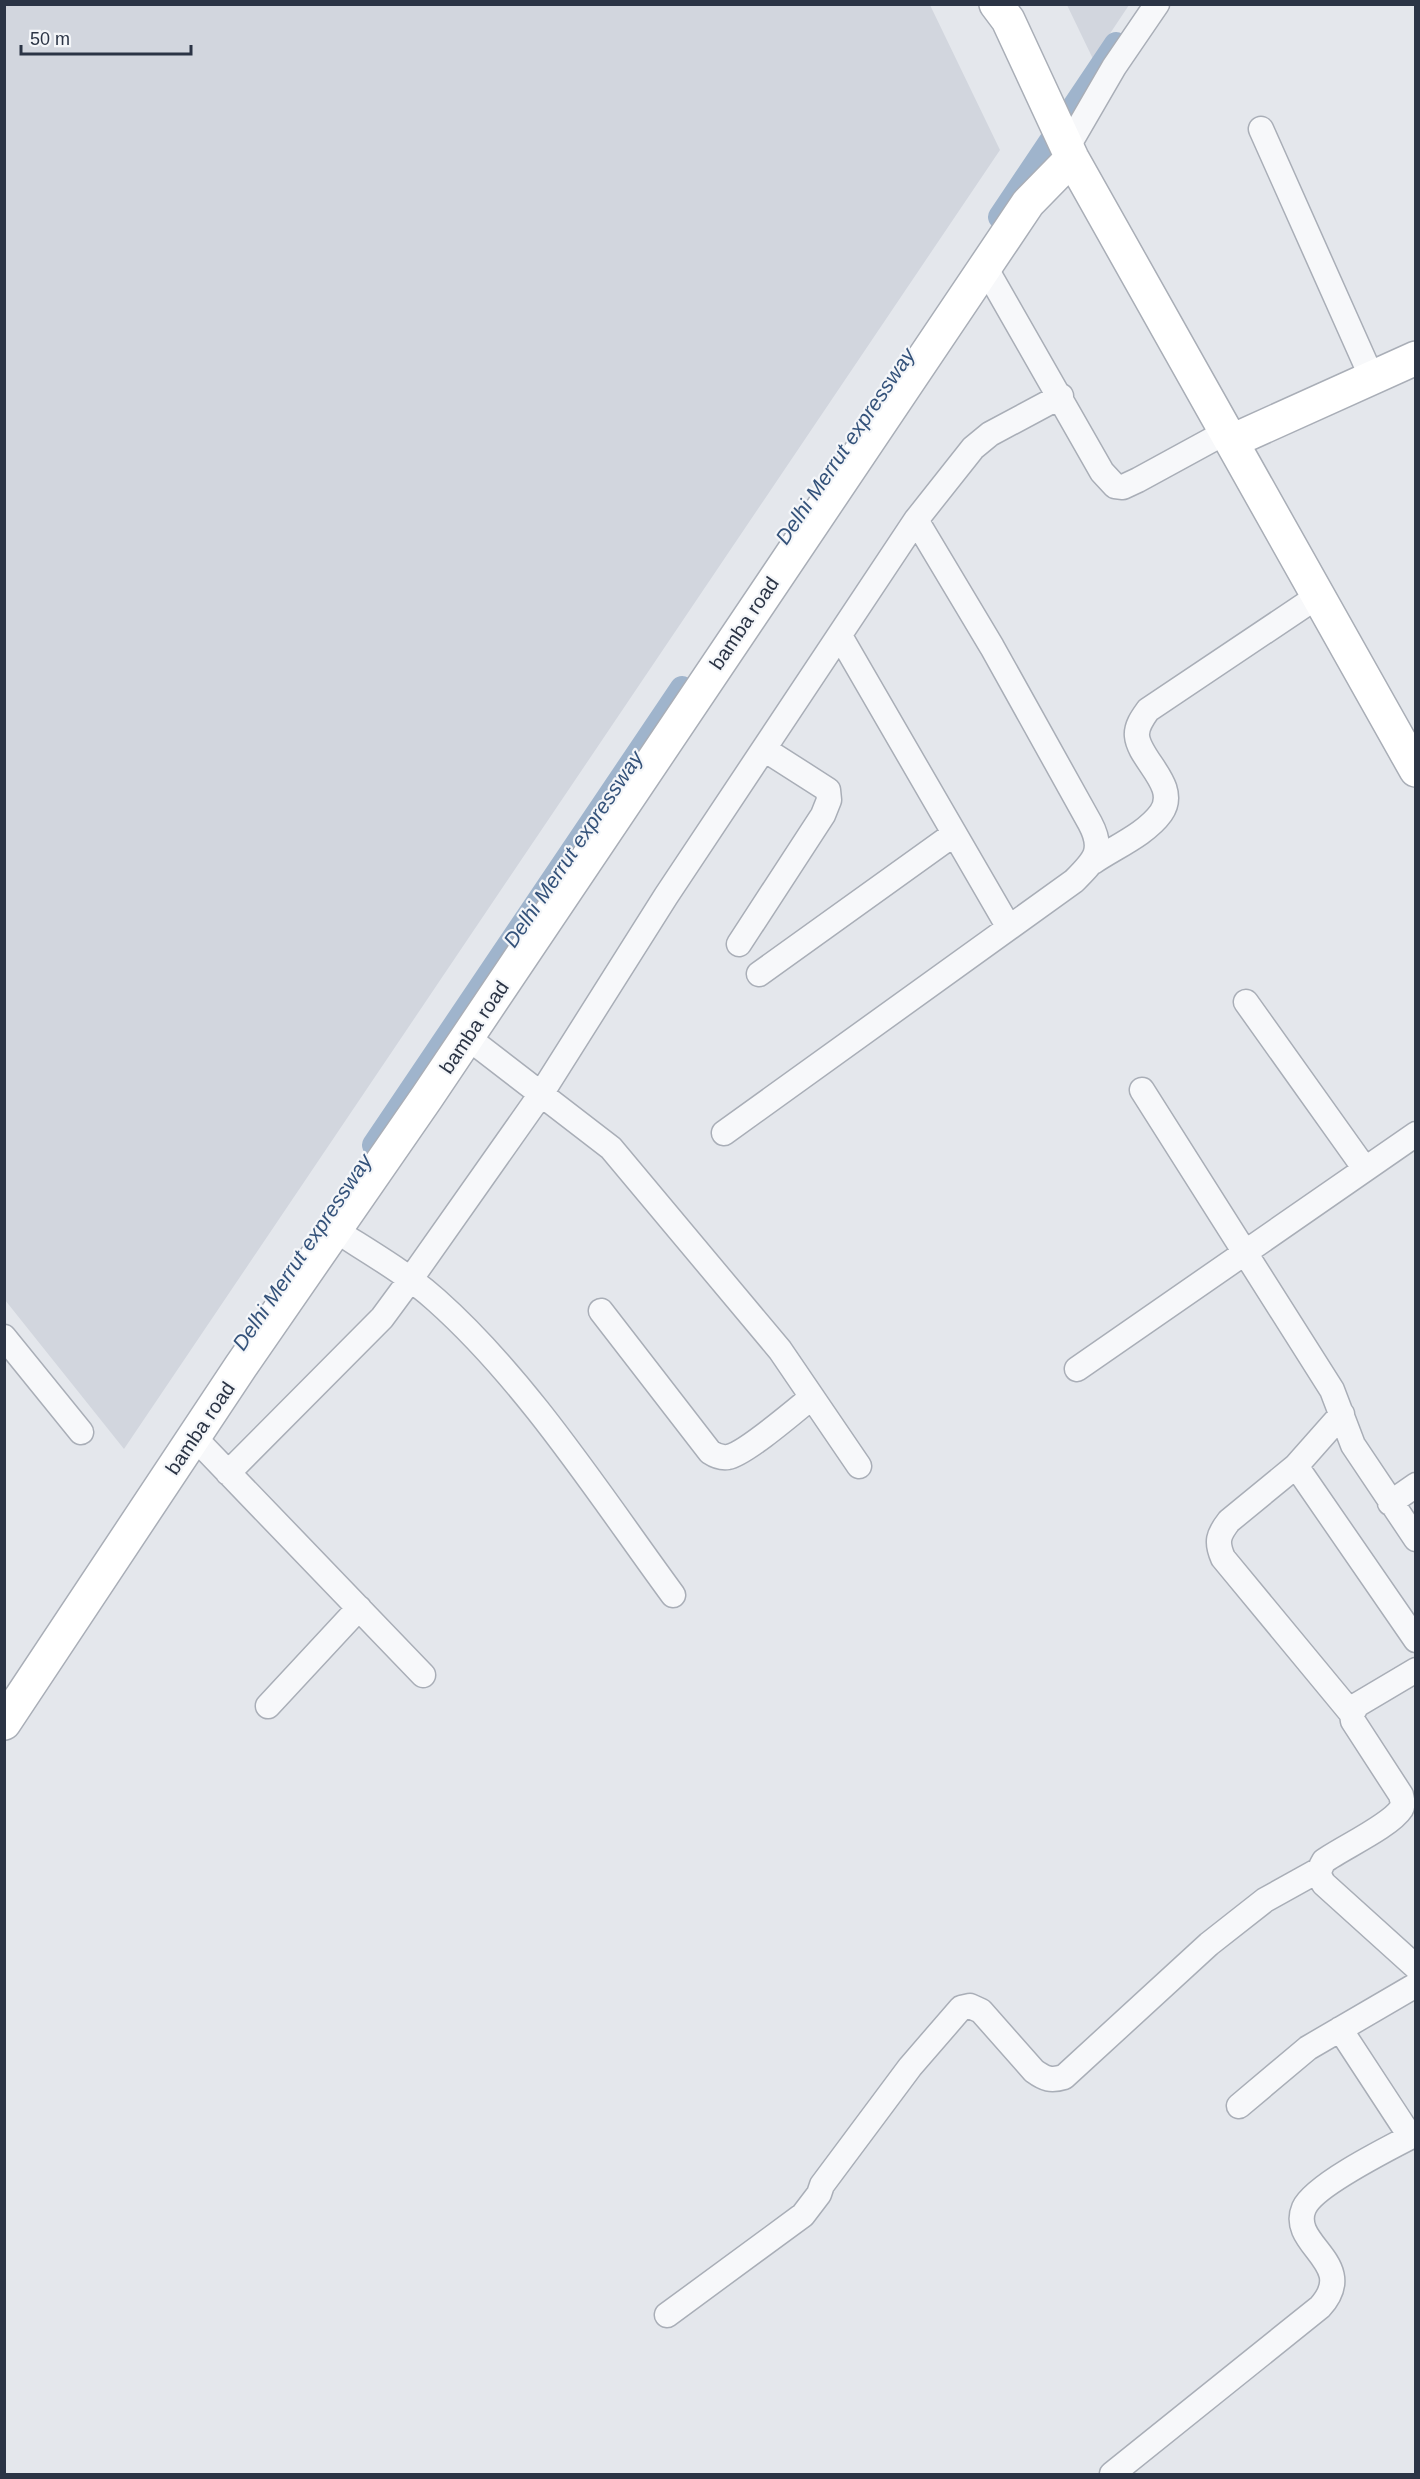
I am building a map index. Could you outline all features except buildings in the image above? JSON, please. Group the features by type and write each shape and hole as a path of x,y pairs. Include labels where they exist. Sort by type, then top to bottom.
{"street":[{"path":"1068,149 1114,67 1157,4"},
{"path":"1003,10 1044,92 1068,149 1416,770"},
{"path":"1261,129 1372,378"},
{"name":"bamba road","path":"4,1723 194,1437 467,1037 1028,203 1068,149"},
{"path":"985,267 1061,396 1102,472 1115,486 1124,487 1229,437 1416,358"},
{"path":"228,1473 369,1332 410,1280 541,1095 666,896 916,520 973,448 1007,424 1061,396"},
{"path":"916,520 992,646 1097,836 1098,847 1093,862"},
{"path":"724,1133 1008,926 1074,881 1093,862 1149,826 1163,811 1166,797 1162,782 1137,736 1139,723 1148,710 1318,596"},
{"path":"840,636 1008,926"},
{"path":"739,944 824,815 829,800 828,790 764,749"},
{"path":"759,975 954,834"},
{"path":"1246,1002 1365,1169"},
{"path":"467,1037 611,1148 635,1174 780,1350 859,1466"},
{"path":"1142,1090 1332,1390 1353,1445 1389,1503 1416,1539"},
{"path":"1077,1369 1416,1134"},
{"path":"335,1230 410,1280 469,1331 535,1409 673,1594"},
{"path":"601,1311 710,1452 718,1457 729,1457 742,1449 812,1397"},
{"path":"4,1337 81,1432"},
{"path":"668,2315 803,2215 819,2194 822,2184 953,2014 970,2006 981,2011 1034,2071 1043,2078 1053,2081 1064,2077 1209,1944 1265,1900 1319,1870 1324,1861 1333,1854 1411,1810 1403,1802 1401,1795 1353,1721 1352,1714 1223,1558 1217,1545 1220,1532 1229,1521 1296,1466 1342,1414"},
{"path":"194,1437 423,1675"},
{"path":"1296,1466 1416,1640"},
{"path":"1389,1503 1416,1485"},
{"path":"268,1706 359,1608"},
{"path":"1352,1714 1357,1705 1416,1670"},
{"path":"1319,1870 1324,1884 1416,1967"},
{"path":"1239,2106 1308,2048 1416,1985"},
{"path":"1112,2475 1320,2307 1330,2296 1333,2283 1330,2270 1304,2229 1303,2209 1314,2195 1335,2180 1413,2135 1340,2029"}],"shaded area":[{"path":"4,5 930,5 1000,150 124,1449 5,1300"},
{"path":"1067,5 1129,5 1093,59"}],"waterway":[{"name":"Delhi Merrut expressway","path":"1000,217 1116,44"},
{"name":"Delhi Merrut expressway","path":"374,1145 682,688"}]}
